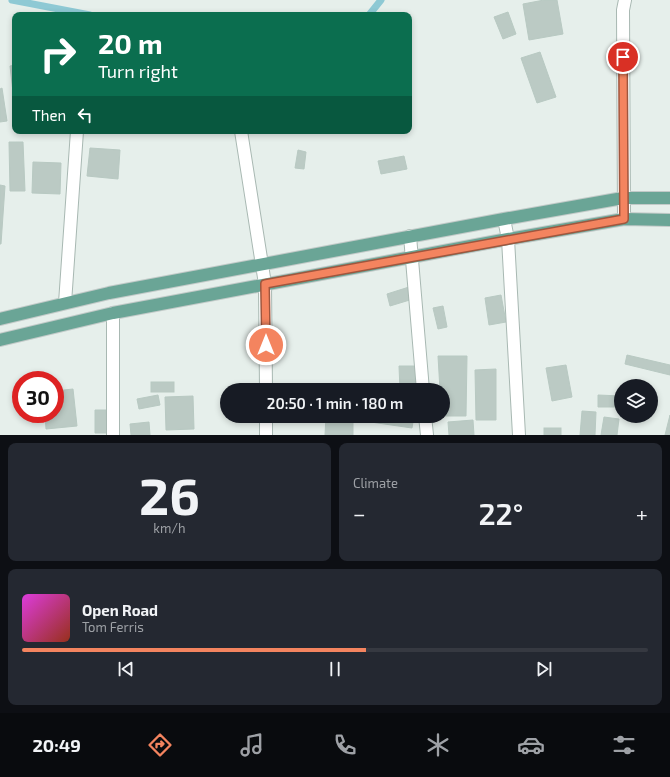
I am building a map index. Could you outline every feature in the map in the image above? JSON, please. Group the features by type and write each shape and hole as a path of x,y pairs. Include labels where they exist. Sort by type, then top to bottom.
{"main road":[{"path":"0,319 65,303 262,264 504,219 623,198 670,198"},
{"path":"0,340 113,313 508,239 624,219 670,220"}],"street":[{"path":"624,219 623,10 625,0"},
{"path":"65,303 78,134"},
{"path":"241,134 265,284 266,383"},
{"path":"504,219 508,239 519,435"},
{"path":"410,236 422,383"},
{"path":"113,313 113,435"},
{"path":"266,423 266,435"},
{"path":"426,423 427,435"}],"building":[{"path":"544,0 557,0 563,34 529,40 523,4"},
{"path":"508,12 516,34 503,39 494,17"},
{"path":"540,52 556,97 537,103 521,58"},
{"path":"10,66 12,66 12,83"},
{"path":"2,88 7,121 0,122 0,89"},
{"path":"9,142 23,142 25,191 10,191"},
{"path":"90,148 120,150 118,179 87,176"},
{"path":"298,150 306,152 304,169 295,168"},
{"path":"404,156 407,169 381,174 378,161"},
{"path":"33,162 61,163 60,194 32,193"},
{"path":"0,185 5,186 1,244 0,244"},
{"path":"409,287 413,299 390,306 387,294"},
{"path":"501,295 506,322 489,325 485,298"},
{"path":"443,306 447,327 438,329 433,308"},
{"path":"627,355 670,365 670,375 625,364"},
{"path":"438,356 467,356 466,416 450,416 450,383 440,383"},
{"path":"566,365 572,397 552,401 546,368"},
{"path":"399,366 417,366 418,383 400,383"},
{"path":"496,369 496,420 476,420 475,370"},
{"path":"151,382 174,382 174,392 151,392"},
{"path":"73,389 77,426 46,429 46,423 64,423 64,390"},
{"path":"158,395 160,405 139,409 137,399"},
{"path":"598,395 614,396 614,407 598,407"},
{"path":"193,396 194,429 166,430 165,397"},
{"path":"95,410 106,410 107,433 95,433"},
{"path":"582,411 596,412 595,435 580,435"},
{"path":"670,415 670,435 665,435"},
{"path":"604,417 614,418 614,423 618,423 617,435 601,435"},
{"path":"473,420 474,435 449,435 448,423"},
{"path":"149,422 150,435 131,435 130,424"},
{"path":"326,423 353,423 353,435 325,435"},
{"path":"378,423 413,423 412,428"},
{"path":"544,428 561,428 561,435 544,435"}],"waterway":[{"path":"12,0 74,12"},
{"path":"371,12 381,0"}],"route":[{"path":"266,345 265,284 624,219 623,57"}]}
